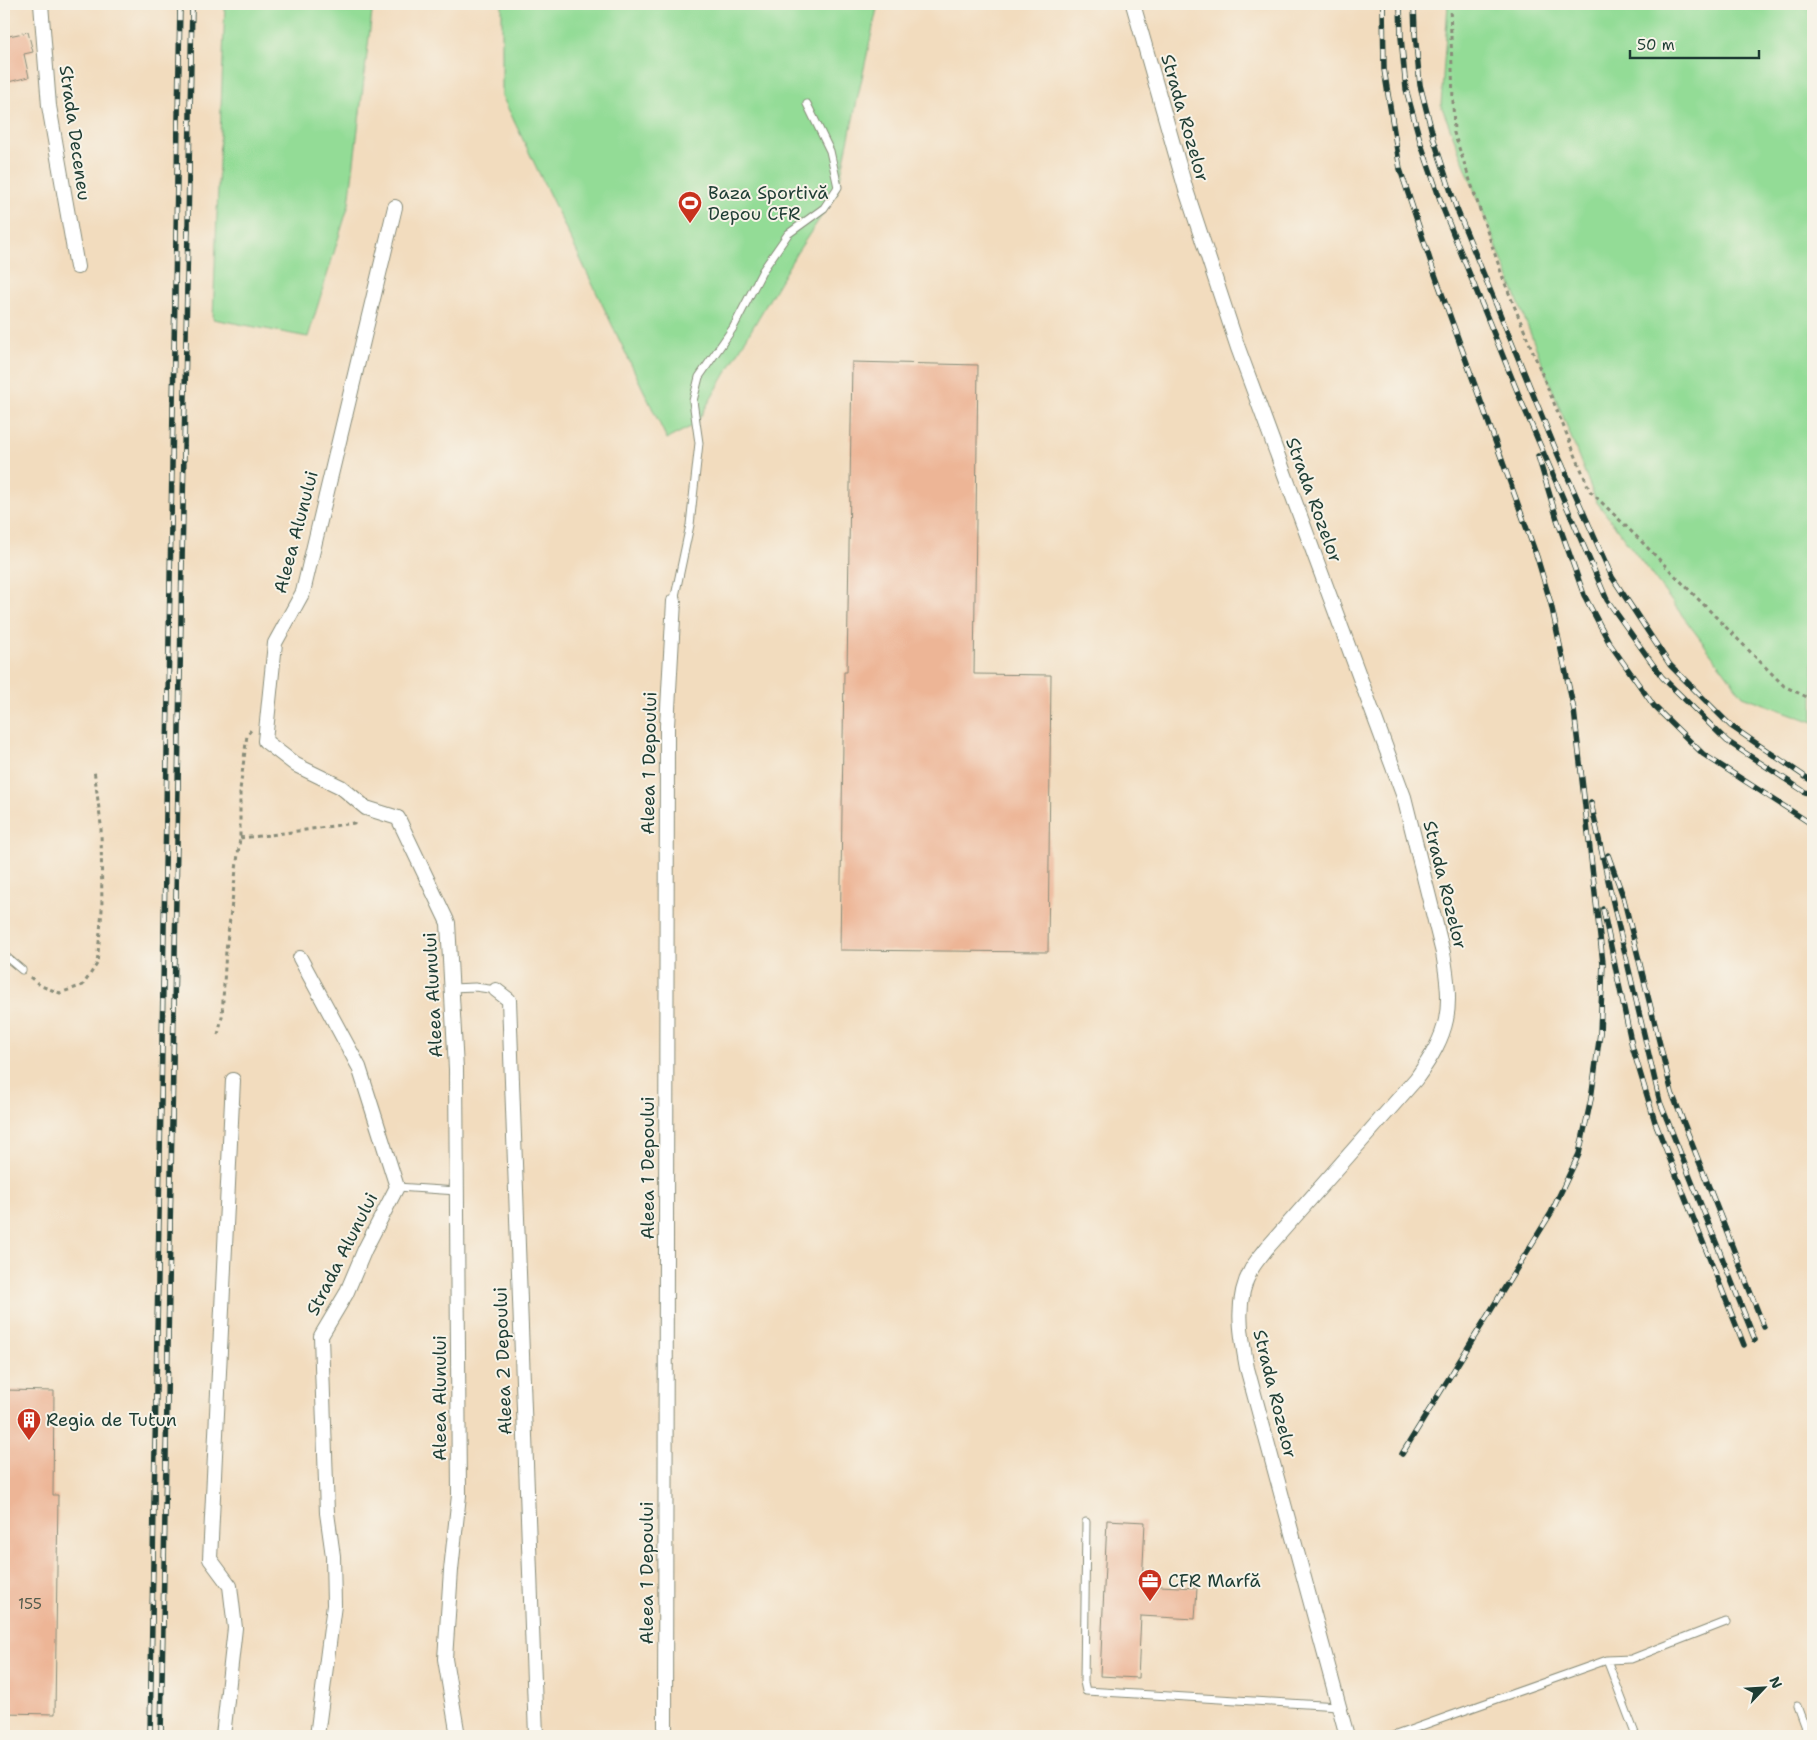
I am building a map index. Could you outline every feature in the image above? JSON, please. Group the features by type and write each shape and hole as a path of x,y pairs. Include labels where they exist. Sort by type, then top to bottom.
{"street":[{"name":"Strada Deceneu","path":"41,4 49,106 77,267"},
{"name":"Strada Rozelor","path":"1132,4 1186,190 1238,348 1404,797 1448,980 1449,1007 1443,1034 1430,1059 1416,1079 1267,1248 1251,1270 1241,1296 1240,1329 1247,1368 1346,1736"},
{"name":"Aleea Alunului","path":"395,207 303,592 275,643 265,741 296,765 341,787 366,808 398,818 448,923 456,1069 459,1495 451,1570 445,1659 458,1736"},
{"name":"Aleea 1 Depoului","path":"665,1736 667,726 674,601"},
{"name":"Strada Alunului","path":"300,958 359,1067 397,1187 365,1249 346,1294 321,1336 328,1513 333,1556 334,1605 317,1736"},
{"name":"Aleea 2 Depoului","path":"496,990 509,1000 536,1736"},
{"path":"223,1736 235,1628 230,1586 210,1559 233,1080"}],"lane":[{"path":"674,601 690,525 699,443 693,401 699,378 733,328 763,270 788,234 824,208 838,187 830,151 807,104"},
{"path":"4,955 22,970"},
{"path":"451,988 496,990"},
{"path":"397,1187 457,1191"},
{"path":"1086,1522 1084,1682 1086,1691 1338,1706"},
{"path":"1393,1736 1607,1660 1631,1660 1726,1622"},
{"path":"1607,1660 1636,1736"},
{"path":"1797,1706 1808,1736"}],"path":[{"path":"1450,4 1454,132 1504,280 1590,492 1784,686 1813,700"},
{"path":"218,1035 222,1017 226,950 240,838 240,790 247,735 268,711"},
{"path":"22,970 41,986 60,993 83,985 97,964 102,910 102,882 101,825 94,770"},
{"path":"240,838 354,823 366,808"}],"green space":[{"path":"225,4 373,4 349,204 308,337 213,319"},
{"name":"Baza Sportivă Depou CFR","path":"502,4 878,4 837,193 796,254 696,424 667,439 502,96"},
{"path":"1448,4 1813,4 1813,722 1743,696 1596,501 1441,105"}],"building":[{"path":"28,32 33,52 24,54 29,77 4,83 4,37"},
{"path":"852,362 978,365 974,674 1051,675 1048,952 840,950 844,672 847,672"},
{"path":"4,1390 54,1391 53,1495 58,1495 55,1714 4,1713"},
{"name":"CFR Marfă","path":"1107,1520 1145,1522 1142,1585 1197,1588 1195,1619 1141,1616 1138,1678 1100,1676"}],"railway":[{"path":"150,1736 180,4"},
{"path":"161,1736 192,4"},
{"path":"1383,4 1384,69 1400,169 1433,269 1537,557 1551,604 1574,710 1603,963 1600,1033 1591,1099 1579,1154 1551,1213 1402,1454"},
{"path":"1400,4 1406,89 1421,144 1444,211 1522,403 1607,600 1662,677 1727,741 1805,792 1813,795"},
{"path":"1414,4 1420,85 1434,140 1456,207 1558,455 1612,577 1670,665 1731,726 1813,781"},
{"path":"1538,456 1557,519 1584,595 1610,644 1654,706 1703,754 1813,825"},
{"path":"1591,803 1660,1102 1755,1340"},
{"path":"1608,855 1623,896 1672,1093 1764,1327"},
{"path":"1603,909 1632,1046 1655,1122 1744,1345"}],"place":[{"name":"Baza Sportivă Depou CFR","path":"690,224"},
{"name":"Regia de Tutun","path":"29,1441"},
{"name":"CFR Marfă","path":"1150,1602"}]}
